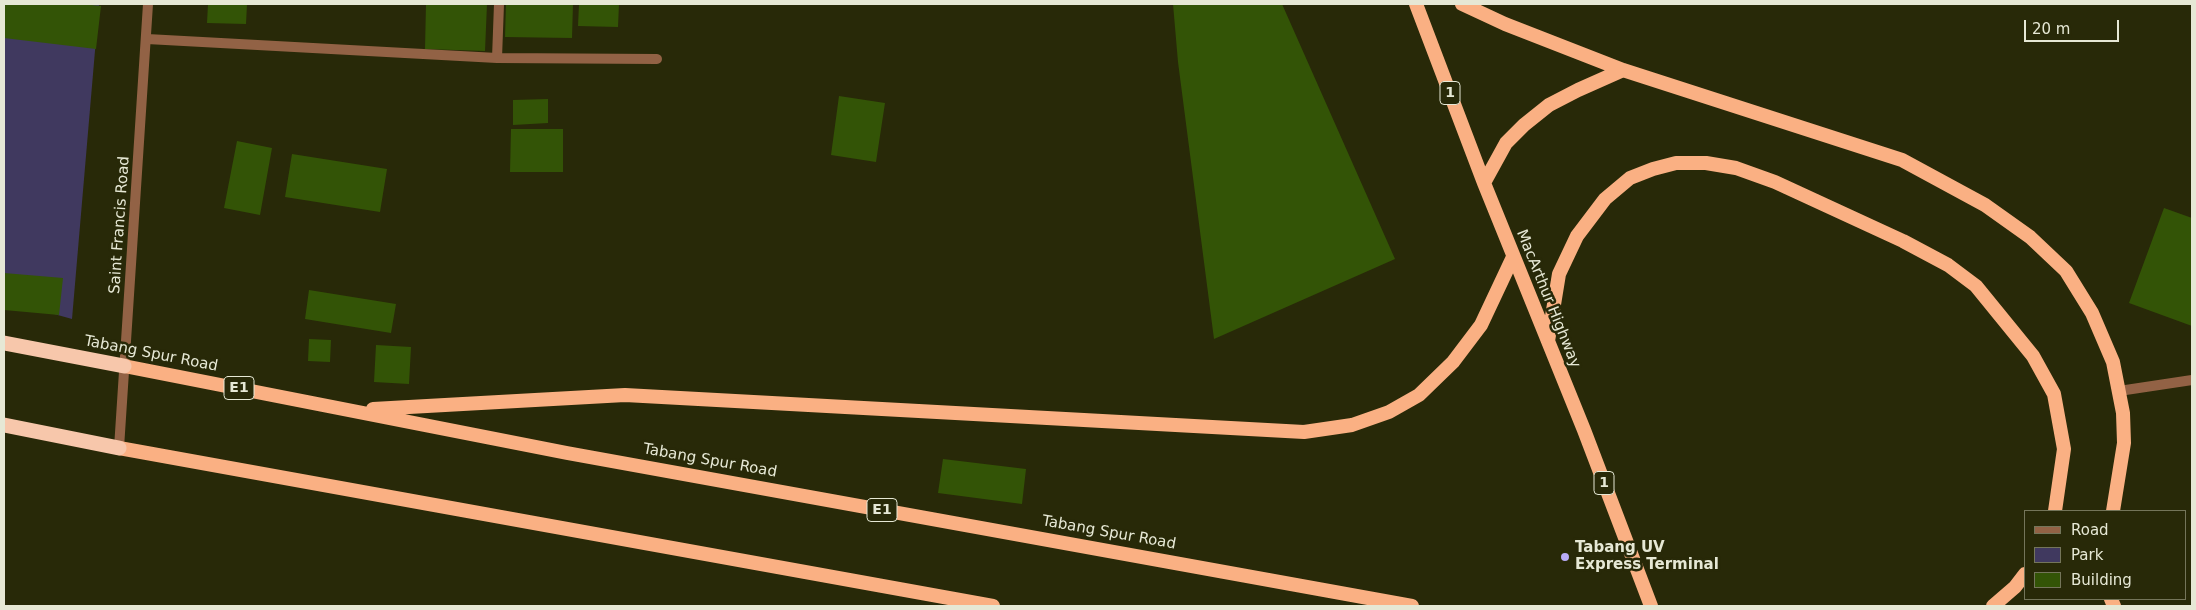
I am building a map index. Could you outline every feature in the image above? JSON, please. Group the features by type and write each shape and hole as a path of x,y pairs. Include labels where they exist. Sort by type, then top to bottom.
{"highway":[{"name":"MacArthur Highway","path":"1416,4 1484,183 1625,535 1651,606"},
{"path":"1462,4 1505,24 1623,70 1902,160 1984,205 2030,237 2066,271 2092,313 2112,362 2123,413 2124,443 2113,510"},
{"path":"1484,183 1506,143 1524,125 1549,105 1623,70"},
{"path":"1548,341 1559,274 1577,236 1605,199 1630,178 1652,169 1676,163 1706,162 1736,168 1775,182 1903,241 1948,264 1976,286 2033,356 2054,394 2064,449 2055,510"},
{"path":"353,410 625,395 1304,432 1352,425 1389,412 1419,395 1454,362 1482,325 1514,257"},
{"name":"Tabang Spur Road","path":"4,342 567,453 1412,606"},
{"path":"4,425 119,448 991,606"},
{"path":"1993,606 2015,587 2024,575"}],"street":[{"name":"Saint Francis Road","path":"119,448 148,4"},
{"path":"497,58 499,4"},
{"path":"146,39 497,58 657,60"},
{"path":"2119,391 2192,380"}],"green space":[{"path":"4,4 99,4 72,319 4,300"}],"building":[{"path":"4,4 82,4 101,6 96,49 4,38"},
{"path":"208,4 247,4 246,24 207,23"},
{"path":"426,4 487,4 485,51 425,49"},
{"path":"506,4 573,4 572,38 505,37"},
{"path":"579,4 619,4 618,27 578,26"},
{"path":"1173,4 1282,4 1395,259 1214,339 1178,62"},
{"path":"839,96 885,103 876,162 831,155"},
{"path":"548,99 548,123 513,125 513,100"},
{"path":"511,129 563,129 563,172 510,172"},
{"path":"237,141 272,148 260,215 224,208"},
{"path":"292,154 387,169 380,212 285,197"},
{"path":"2164,208 2192,218 2192,326 2129,303"},
{"path":"4,273 63,278 59,315 4,310"},
{"path":"309,290 396,304 391,333 305,319"},
{"path":"309,339 331,340 330,362 308,361"},
{"path":"376,345 411,347 409,384 374,382"},
{"path":"943,459 1026,469 1022,504 938,493"}],"place":[{"name":"Tabang UV Express Terminal","path":"1565,557"}]}
